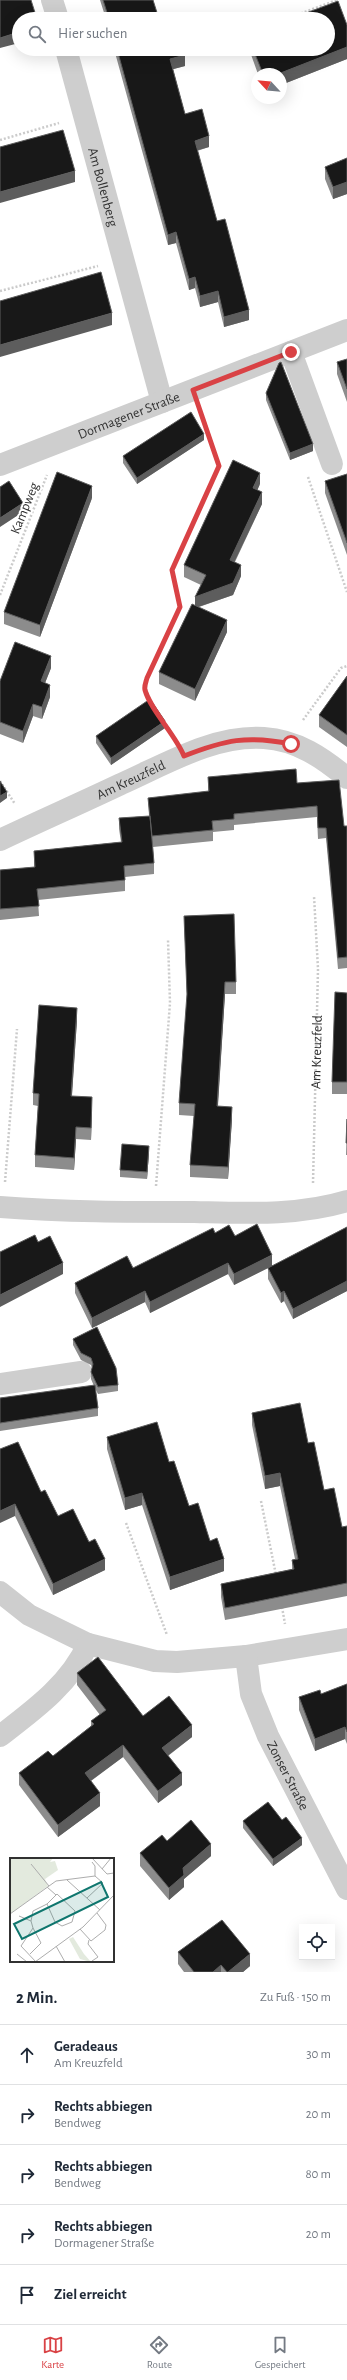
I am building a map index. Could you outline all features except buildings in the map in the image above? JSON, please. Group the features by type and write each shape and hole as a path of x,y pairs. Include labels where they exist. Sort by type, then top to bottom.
{"street":[{"path":"52,0 56,12"},
{"name":"Am Bollenberg","path":"68,56 162,402"},
{"name":"Dormagener Straße","path":"0,465 347,330"},
{"path":"291,352 332,464"},
{"name":"Am Kreuzfeld","path":"0,840 184,756 227,741 245,738 265,738 291,744 309,750 325,760 347,778"},
{"path":"2,1207 154,1212 265,1213 315,1208 347,1201"},
{"path":"0,1384 81,1372"},
{"path":"0,1592 29,1615 88,1644 142,1658 177,1662 246,1656 347,1639"},
{"path":"0,1736 67,1679 82,1658 88,1644"},
{"name":"Zonser Straße","path":"246,1656 251,1694 268,1736 347,1889"}],"path":[{"path":"305,12 337,0"},
{"path":"0,140 84,116"},
{"path":"0,291 124,259"},
{"path":"153,704 145,688 147,678 180,607 172,570 219,466 193,390"},
{"name":"Kampweg","path":"0,595 48,476 35,451"},
{"path":"332,464 307,472 347,592"},
{"path":"291,744 298,728 341,668 347,666"},
{"path":"161,717 178,743 184,756"},
{"name":"Am Kreuzfeld","path":"314,896 318,969 313,1190 315,1208"},
{"path":"154,1212 170,1003 168,940"},
{"path":"2,1207 17,1029"},
{"path":"261,1500 277,1583"},
{"path":"126,1523 177,1662"},
{"path":"282,1605 290,1648"}],"route":[{"path":"291,352 193,390 219,466 172,570 180,607 147,678 145,688 148,698 178,743 184,756 227,741 245,738 265,738 291,744"}]}
